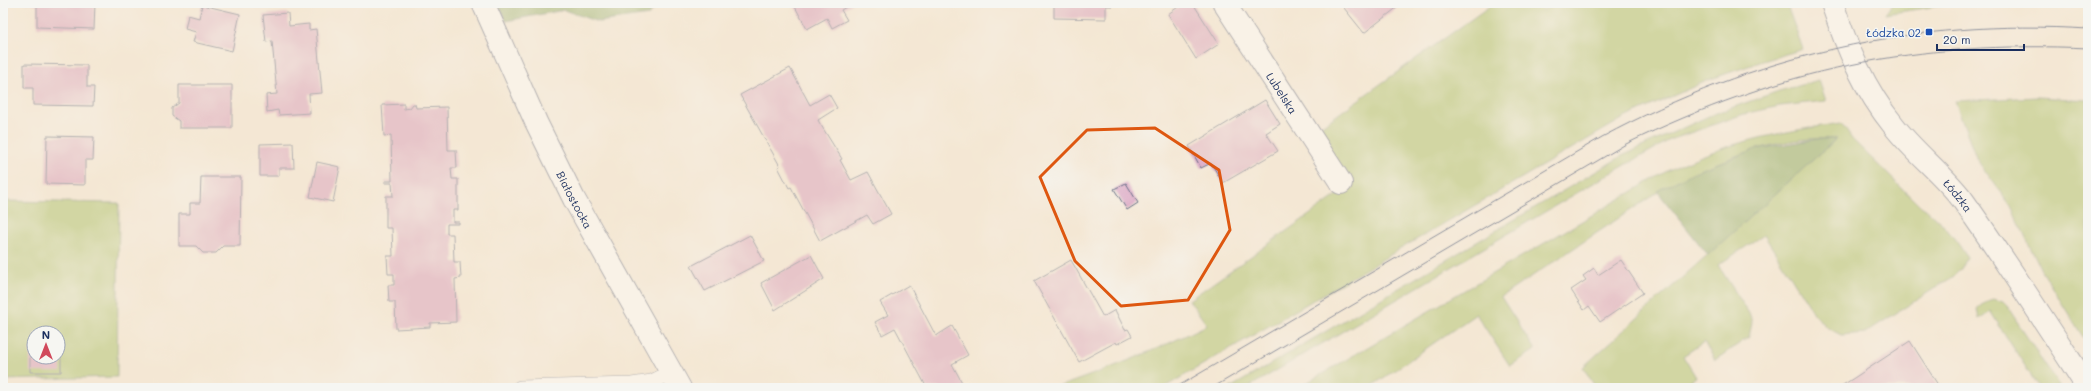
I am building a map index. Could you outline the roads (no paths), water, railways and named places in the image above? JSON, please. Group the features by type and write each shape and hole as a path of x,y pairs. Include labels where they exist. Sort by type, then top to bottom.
{"street":[{"name":"Białostocka","path":"483,3 536,122 574,199 676,380"},
{"name":"Lubelska","path":"1224,3 1341,182"},
{"name":"Łódzka","path":"1832,3 1851,57 1874,99 1894,127 1960,198 2012,271 2088,388"}],"lane":[{"path":"520,388 632,385 676,380"}],"tram line":[{"path":"1175,388 1602,137 1660,108 1718,84 1777,64 1837,48 1898,37 1960,30 2023,27 2088,29"},
{"path":"1212,388 1626,144 1683,118 1739,96 1795,79 1851,65 1907,55 1965,49 2025,47 2088,48"}],"place":[{"name":"Łódzka 02","path":"1929,32"}]}
